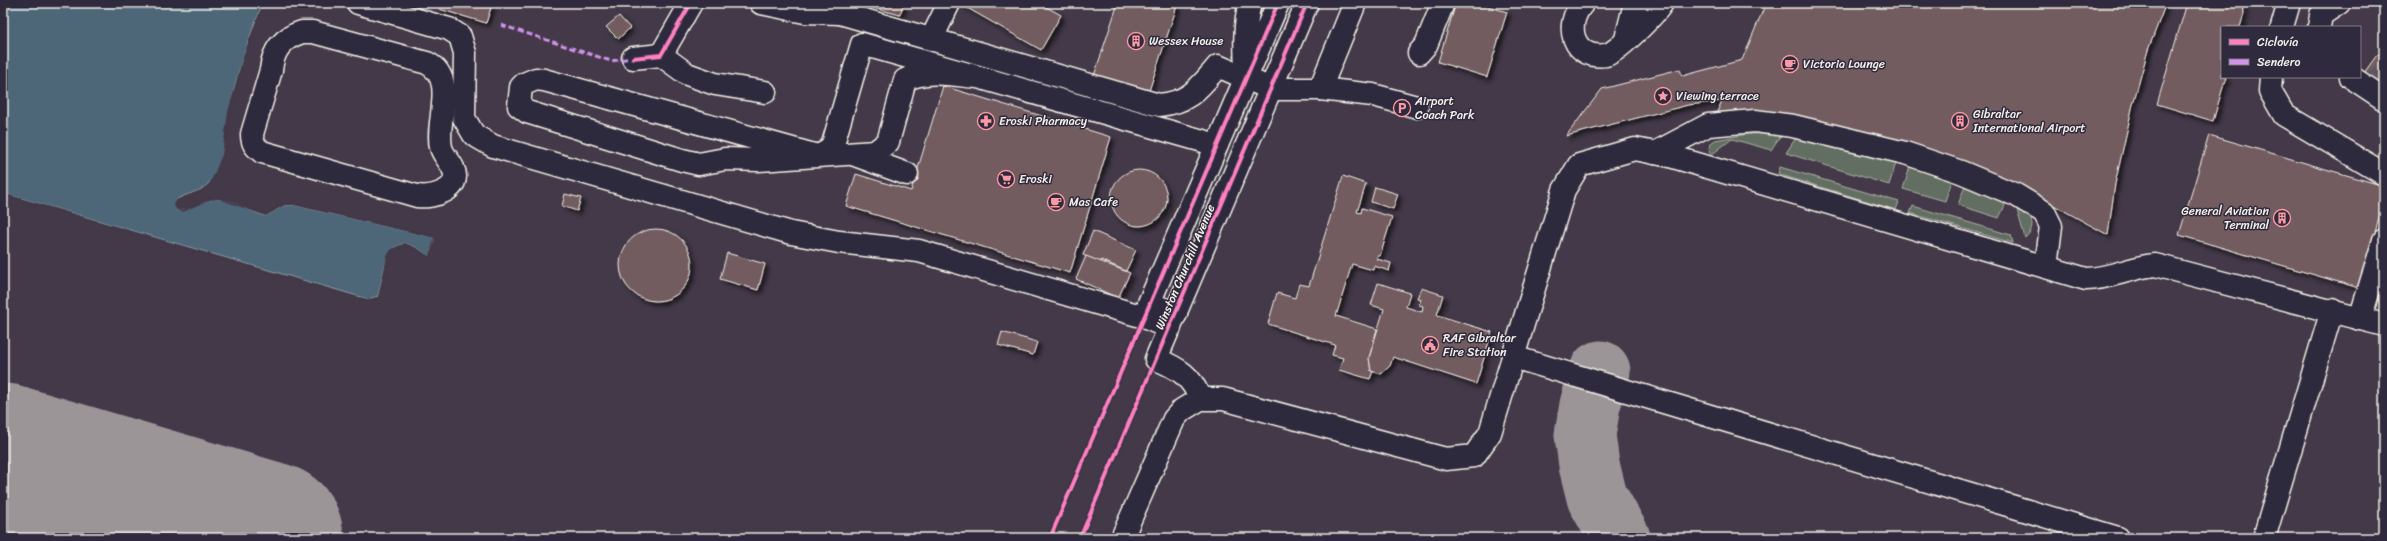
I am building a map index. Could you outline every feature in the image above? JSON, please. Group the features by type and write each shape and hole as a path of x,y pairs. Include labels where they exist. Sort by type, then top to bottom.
{"street":[{"path":"358,3 449,29 460,36 465,53 464,118 474,135 493,146 776,229 839,242 919,251 1144,317 1173,321"},
{"path":"661,55 691,3"},
{"path":"761,3 805,12 841,8 932,40 1159,105 1180,101 1190,97 1218,66 1271,89 1320,89 1373,95 1417,107"},
{"path":"932,40 949,3"},
{"path":"1246,78 1244,44 1247,15 1250,3"},
{"name":"Winston Churchill Avenue","path":"1173,321 1150,303 1278,3"},
{"name":"Winston Churchill Avenue","path":"1200,399 1196,388 1185,374 1178,368 1156,359 1307,3"},
{"path":"1320,89 1355,3"},
{"path":"1419,53 1426,44 1443,3"},
{"path":"1583,3 1573,17 1573,36 1577,44 1586,52 1596,55 1613,53 1621,47 1626,39 1635,3"},
{"path":"1626,39 1648,21 1662,3"},
{"path":"2282,26 2289,3"},
{"path":"2316,23 2339,3"},
{"path":"302,32 313,32 433,66 441,81 444,96 442,124 440,147 454,170 455,176 450,187 436,196 427,197 418,196 262,152 252,140 276,49 283,41 302,32"},
{"path":"897,54 905,62 907,69 905,80 888,142 875,152 854,154 758,160 725,158 700,164 682,160 527,112 519,106 521,87 524,84 536,79 544,80 818,156 828,152 833,144 862,44 1217,145"},
{"path":"634,58 661,55 687,74 715,84 765,92"},
{"path":"905,80 913,76 932,74 977,77"},
{"path":"2271,78 2270,91 2284,115 2384,174"},
{"path":"1655,153 1708,125 1755,121 1793,126 1905,153 1961,172 2016,195 2044,212 2051,226 2046,267"},
{"path":"442,124 453,130 469,125"},
{"path":"836,134 837,145 854,154 907,174"},
{"path":"1122,538 1169,430 1182,410 1200,399 1223,399 1446,459 1462,459 1474,456 1490,433 1564,190 1579,165 1634,149 1655,153 2086,279 2102,279 2139,266 2155,265 2332,310 2384,325"},
{"path":"2360,318 2384,240"},
{"path":"2264,538 2332,310"},
{"path":"1513,357 2118,538"}],"green space":[{"path":"1782,133 1771,150 1732,139 1711,155 1709,151 1711,143 1715,140 1748,134"},
{"path":"1797,136 1897,160 1889,185 1786,153"},
{"path":"1911,164 1953,178 1945,201 1903,189"},
{"path":"1780,167 1899,202 1896,210 1778,174"},
{"path":"1966,183 2007,201 1999,218 1958,205"},
{"path":"1913,206 2011,235 2013,243 1910,213"},
{"path":"2019,206 2030,217 2032,225 2025,238 2017,210"}],"water":[{"path":"3,3 263,3 254,24 237,79 226,139 219,164 214,175 205,187 176,200 176,210 187,209 209,200 220,199 232,202 266,216 285,205 293,205 435,238 429,256 417,248 405,243 391,249 385,265 378,296 368,299 3,193"}],"pier":[{"path":"263,3 265,4 254,29 236,90 224,155 217,173 210,185 202,192 178,201 177,209 183,210 209,198 219,197 266,214 284,203 293,203 436,236 429,258 416,249 404,245 393,250 389,257 380,298 368,301 349,297 3,195 3,193 350,295 368,299 378,297 387,256 391,249 405,243 417,248 429,256 434,238 293,205 285,205 266,216 219,199 210,200 183,212 176,210 174,205 176,200 201,190 209,184 215,172 222,154 228,112 243,56"}],"building":[{"path":"440,3 484,3 492,5 486,23 439,9"},
{"path":"875,3 897,3 903,5 900,15 874,8"},
{"path":"963,3 1039,3 1061,15 1041,50 962,5"},
{"name":"Wessex House","path":"1118,3 1178,3 1147,97 1093,79"},
{"path":"1456,3 1478,3 1507,12 1487,77 1438,62"},
{"name":"Gibraltar International Airport","path":"1766,3 2166,3 2148,50 2133,104 2115,184 2108,235 2050,203 1749,115 1717,112 1722,101 1688,105 1566,136 1602,89 1680,69 1682,76 1742,60"},
{"path":"2187,3 2243,3 2244,14 2240,26 2221,26 2221,78 2226,78 2213,121 2157,104"},
{"path":"619,16 630,28 618,39 606,27"},
{"path":"2384,53 2384,92 2361,77 2377,55"},
{"name":"Eroski","path":"943,86 1111,137 1070,273 846,206 856,174 911,191"},
{"name":"General Aviation Terminal","path":"2209,135 2384,186 2384,201 2359,288 2179,235"},
{"path":"1139,170 1154,175 1162,183 1167,198 1162,213 1154,221 1139,226 1124,221 1116,213 1111,198 1116,183 1124,175"},
{"path":"1343,176 1366,184 1357,212 1361,213 1362,208 1392,217 1380,256 1377,256 1377,259 1391,263 1389,271 1374,266 1373,270 1352,264 1336,316 1377,329 1369,358 1371,371 1373,371 1370,379 1339,370 1343,358 1332,355 1335,345 1268,324 1277,293 1295,298 1299,284 1309,286"},
{"path":"1375,187 1398,194 1393,209 1371,202"},
{"path":"565,194 581,198 577,211 562,206"},
{"path":"656,229 676,235 686,245 692,265 686,285 676,295 656,301 636,295 626,285 620,265 626,245 636,235"},
{"path":"1093,231 1136,250 1126,271 1101,260 1099,262 1083,255"},
{"path":"727,253 765,264 758,290 720,279"},
{"path":"1086,256 1130,273 1118,298 1076,279"},
{"name":"RAF Gibraltar Fire Station","path":"1378,283 1410,293 1406,307 1422,312 1423,306 1419,305 1421,299 1417,298 1421,288 1443,295 1437,315 1492,332 1476,384 1393,357 1390,366 1381,374 1371,371 1369,358 1384,309 1371,305"},
{"path":"1002,332 1037,342 1033,355 998,345"}],"taxiway":[{"path":"1600,371 1590,405 1585,435 1589,465 1597,497 1620,538"}],"runway":[{"path":"3,460 267,538"}],"tunnel":[{"path":"2370,83 2384,75"}],"marked path":[{"path":"501,25 611,61 633,58"}],"cycle path":[{"path":"633,58 661,55 691,3"},
{"path":"1050,538 1278,3"},
{"path":"1080,538 1307,3"}],"place":[{"name":"Wessex House","path":"1136,41"},
{"name":"Victoria Lounge","path":"1790,64"},
{"name":"Viewing terrace","path":"1663,96"},
{"name":"Airport Coach Park","path":"1402,108"},
{"name":"Eroski Pharmacy","path":"986,121"},
{"name":"Gibraltar International Airport","path":"1960,121"},
{"name":"Eroski","path":"1006,179"},
{"name":"Mas Cafe","path":"1056,202"},
{"name":"General Aviation Terminal","path":"2282,218"},
{"name":"RAF Gibraltar Fire Station","path":"1430,345"}]}
